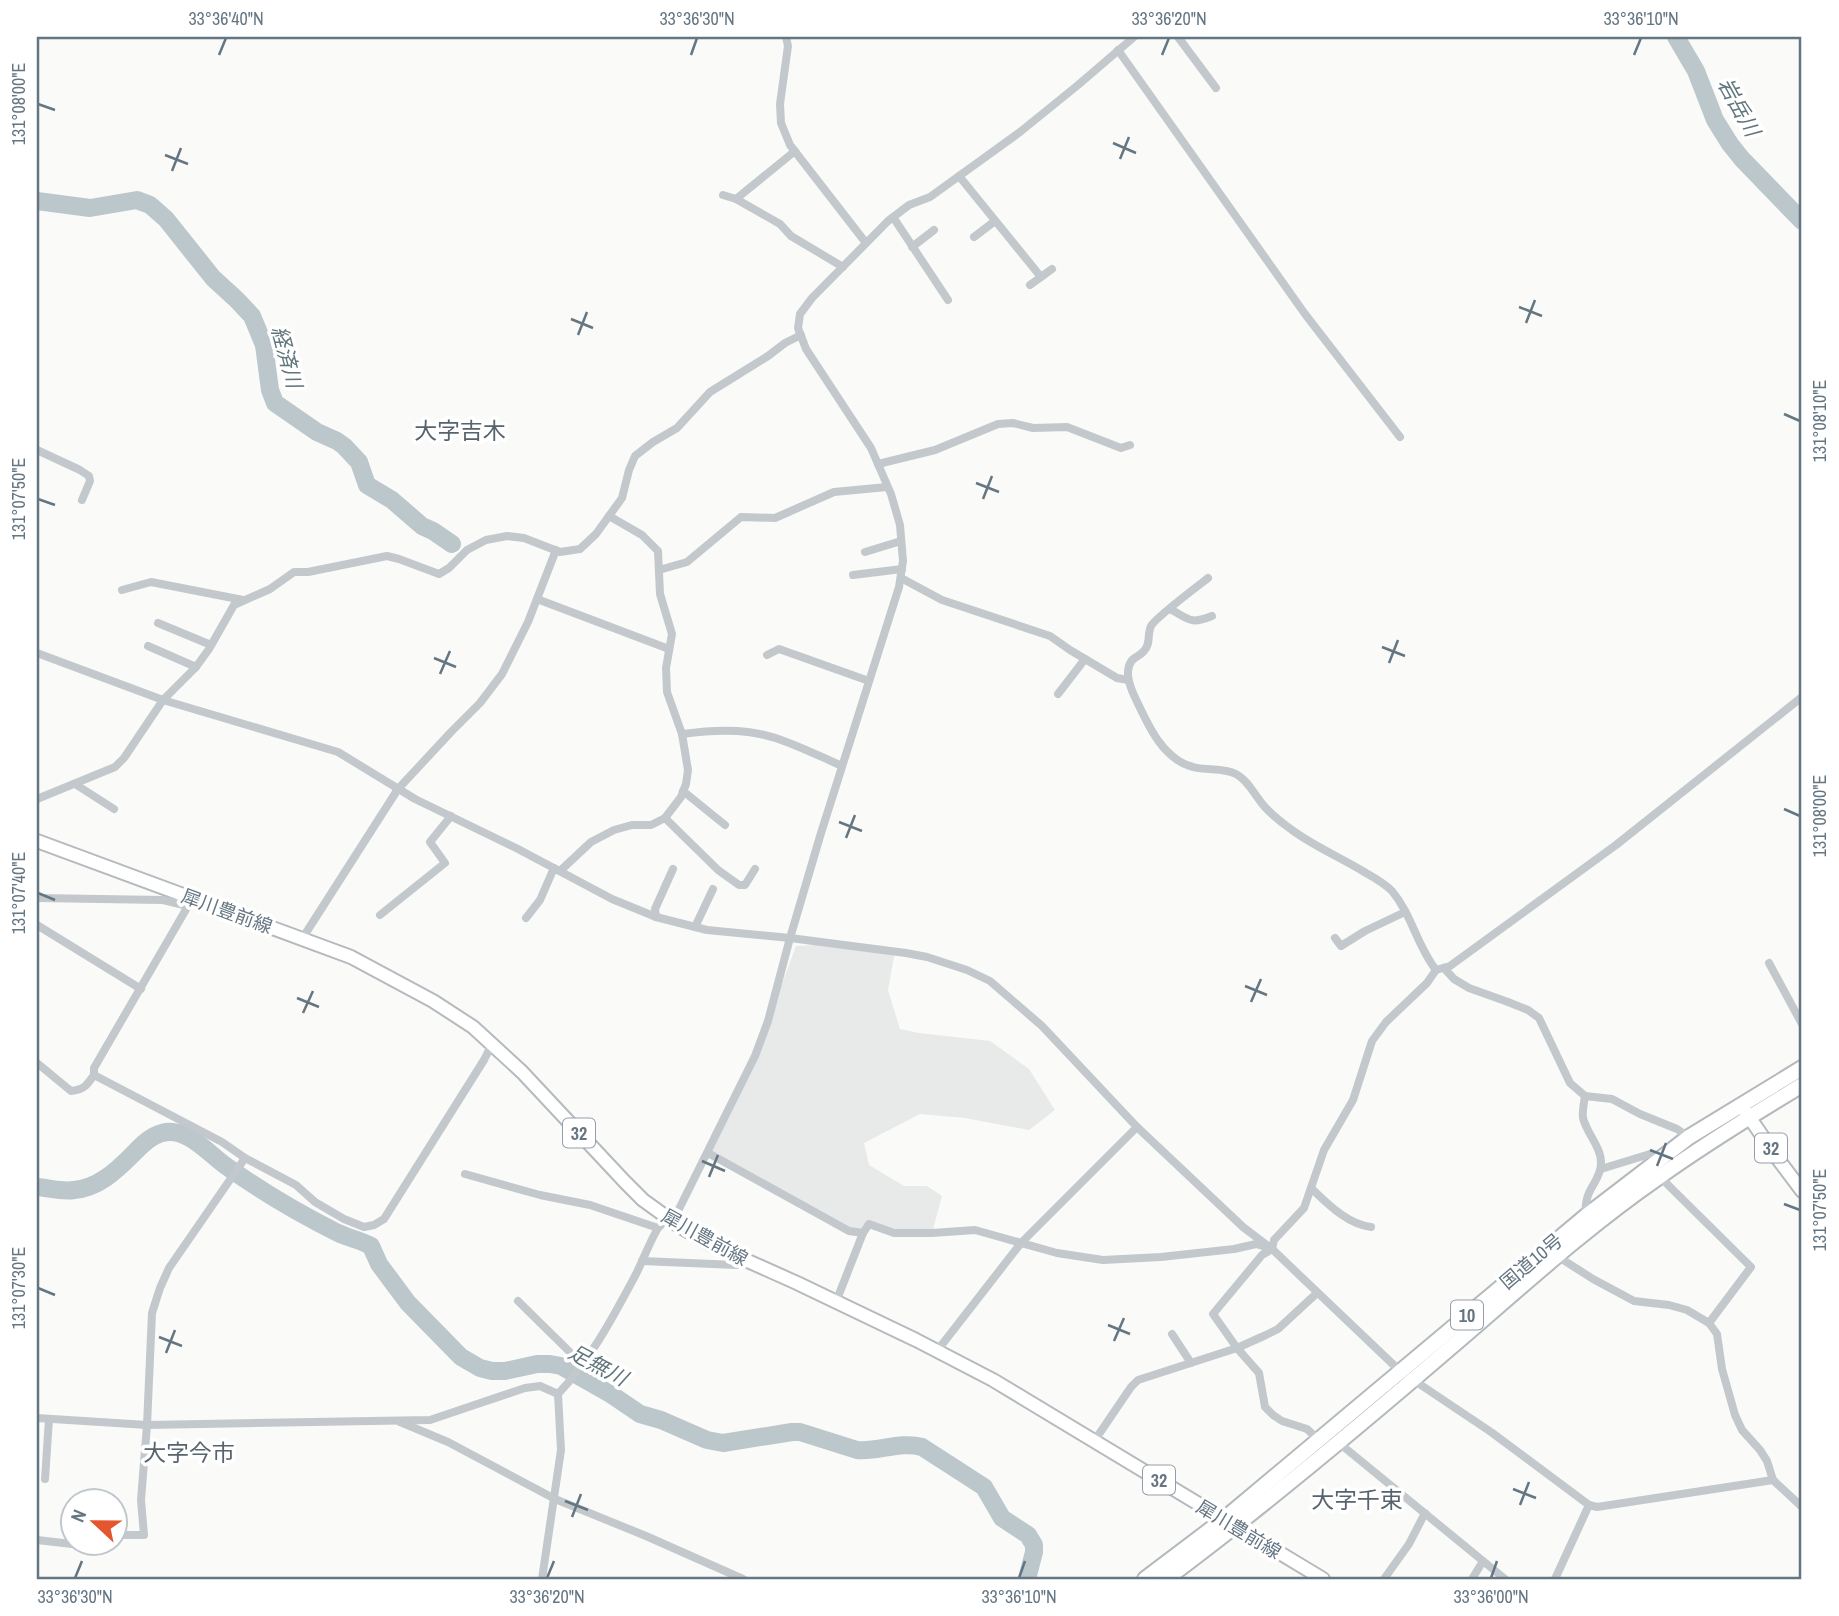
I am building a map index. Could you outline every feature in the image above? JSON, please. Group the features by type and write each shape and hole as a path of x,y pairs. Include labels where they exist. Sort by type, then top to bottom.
{"highway":[{"name":"国道10号","path":"1145,1579 1230,1523 1339,1443 1557,1256 1802,1068"},
{"name":"国道10号","path":"1166,1579 1318,1441 1400,1371 1657,1160 1689,1137 1802,1085"}],"main road":[{"name":"犀川豊前線","path":"37,841 191,902 351,957 404,984 473,1027 522,1072 643,1200 670,1220 712,1245 993,1380 1323,1579"},
{"name":"32","path":"1745,1111 1802,1191"}],"street":[{"path":"786,37 788,46 780,104 781,123 790,145 866,243"},
{"path":"542,1579 561,1450 558,1394 596,1346 658,1228 670,1220 679,1209 755,1056 899,587 903,561 900,525 887,487 871,448 806,349 798,328 800,314 812,298 892,217 909,205 930,197 1020,132 1133,37"},
{"path":"1178,37 1216,88"},
{"path":"1118,50 1305,314 1400,437"},
{"path":"736,198 795,151"},
{"path":"959,176 1041,277"},
{"path":"723,195 736,198 780,224 791,236 843,267"},
{"path":"892,217 948,300"},
{"path":"974,237 996,221"},
{"path":"912,247 934,230"},
{"path":"1030,285 1052,269"},
{"path":"37,799 115,767 163,700 196,667 234,605 270,589 294,572 308,572 387,556 439,574 467,550 486,540 507,536 524,538 560,552 580,549 596,534 622,498 635,456 677,428 710,392 801,335"},
{"path":"878,464 934,450 998,424 1013,423 1033,428 1067,427 1121,448 1130,445"},
{"path":"37,450 89,476 90,481 82,500"},
{"path":"659,570 687,562 741,517 775,518 834,492 887,487"},
{"path":"526,918 557,870 591,842 614,830 632,825 651,825 665,818 683,791 688,770 681,734 667,692 666,668 672,634 660,594 658,551 642,535 609,516"},
{"path":"865,552 901,541"},
{"path":"302,939 398,789 480,702 502,674 528,622 556,550"},
{"path":"853,575 901,573 942,600 1050,636 1117,678 1128,680"},
{"path":"1208,578 1151,625 1149,642 1144,651 1134,657 1129,665 1128,680 1155,737 1166,751 1181,763 1199,769 1236,774 1264,806 1292,830 1319,848 1377,879 1392,891 1410,919 1426,957 1469,988 1528,1010 1539,1018 1570,1083 1585,1096 1612,1099 1689,1137"},
{"path":"122,590 151,582 243,600"},
{"path":"537,599 669,649"},
{"path":"1170,609 1192,621 1199,622 1212,616"},
{"path":"158,622 211,645"},
{"path":"148,646 196,667"},
{"path":"767,655 779,649 869,681"},
{"path":"37,653 163,700 338,752 398,789 612,899 656,917 707,930 906,953 927,957 981,976 1001,989 1042,1026 1137,1127 1243,1227 1272,1249 1400,1371 1589,1505 1598,1507 1773,1480"},
{"path":"1058,694 1086,659"},
{"path":"1505,1579 1339,1443 1318,1441 1307,1429 1282,1421 1273,1415 1265,1406 1259,1373 1213,1314 1262,1255 1272,1249 1275,1240 1304,1208 1324,1150 1353,1100 1372,1041 1386,1022 1440,969 1450,966 1616,845 1802,697"},
{"path":"681,734 724,730 764,735 842,766"},
{"path":"75,784 114,809"},
{"path":"683,791 725,825"},
{"path":"380,915 445,863 430,842 451,816"},
{"path":"665,818 718,870 739,885 745,885 755,869"},
{"path":"656,917 655,909 673,869"},
{"path":"695,927 713,889"},
{"path":"37,898 191,902 94,1068 94,1075 87,1086 71,1091 37,1063"},
{"path":"1335,938 1341,946 1405,912"},
{"path":"37,925 141,989"},
{"path":"1769,963 1802,1024"},
{"path":"94,1075 222,1142 245,1158 296,1185 315,1202 360,1227 379,1223 388,1213 492,1044"},
{"path":"1585,1096 1583,1117 1602,1160 1601,1169 1586,1196 1586,1216"},
{"path":"937,1351 1021,1243 1137,1127"},
{"path":"708,1153 849,1231 863,1233"},
{"path":"1601,1169 1650,1154 1657,1160 1659,1177 1751,1267 1709,1323"},
{"path":"130,1535 144,1535 141,1500 152,1313 169,1268 245,1158"},
{"path":"465,1174 540,1195 590,1205 658,1228"},
{"path":"1311,1188 1333,1209 1363,1226 1371,1227"},
{"path":"836,1303 869,1224 894,1233 975,1230 1057,1253 1103,1259 1173,1256 1256,1244 1272,1249"},
{"path":"1557,1256 1634,1301 1687,1310 1709,1323 1717,1334 1722,1369 1742,1430 1767,1461 1773,1480 1802,1507"},
{"path":"642,1261 736,1265 750,1262"},
{"path":"1094,1440 1138,1380 1237,1348 1278,1329 1317,1293"},
{"path":"518,1301 583,1365"},
{"path":"1172,1334 1192,1363"},
{"path":"37,1418 147,1425 430,1420 525,1388 541,1386 558,1394"},
{"path":"45,1479 49,1419"},
{"path":"397,1421 447,1442 555,1499 743,1579"},
{"path":"1555,1579 1589,1505"},
{"path":"1384,1579 1409,1544 1425,1513"},
{"path":"37,1540 60,1543"},
{"path":"1472,1579 1483,1562"}],"shaded area":[{"path":"833,944 895,951 888,990 900,1029 990,1041 1029,1069 1055,1110 1029,1130 965,1118 920,1114 864,1143 869,1165 904,1186 927,1186 942,1196 932,1233 894,1233 869,1224 863,1233 849,1231 708,1153 768,1021 796,946"}],"waterway":[{"name":"岩岳川","path":"1676,37 1696,71 1715,120 1730,144 1802,221"},
{"name":"経済川","path":"37,201 90,208 137,200 150,205 166,219 213,278 252,316 264,345 270,390 275,403 317,432 344,446 359,462 367,485 392,500 422,526 452,544"},
{"name":"足無川","path":"37,1187 69,1190 91,1186 113,1173 154,1136 180,1133 280,1201 336,1232 371,1246 379,1264 408,1303 461,1357 480,1368 505,1371 537,1364 561,1366 640,1414 707,1440 723,1443 800,1432 857,1450 906,1445 922,1447 984,1487 1002,1518 1028,1535 1034,1545 1034,1552 1027,1579"}],"district":[{"name":"大字吉木","path":"460,430"},
{"name":"大字今市","path":"189,1452"},
{"name":"大字千束","path":"1357,1499"}]}
